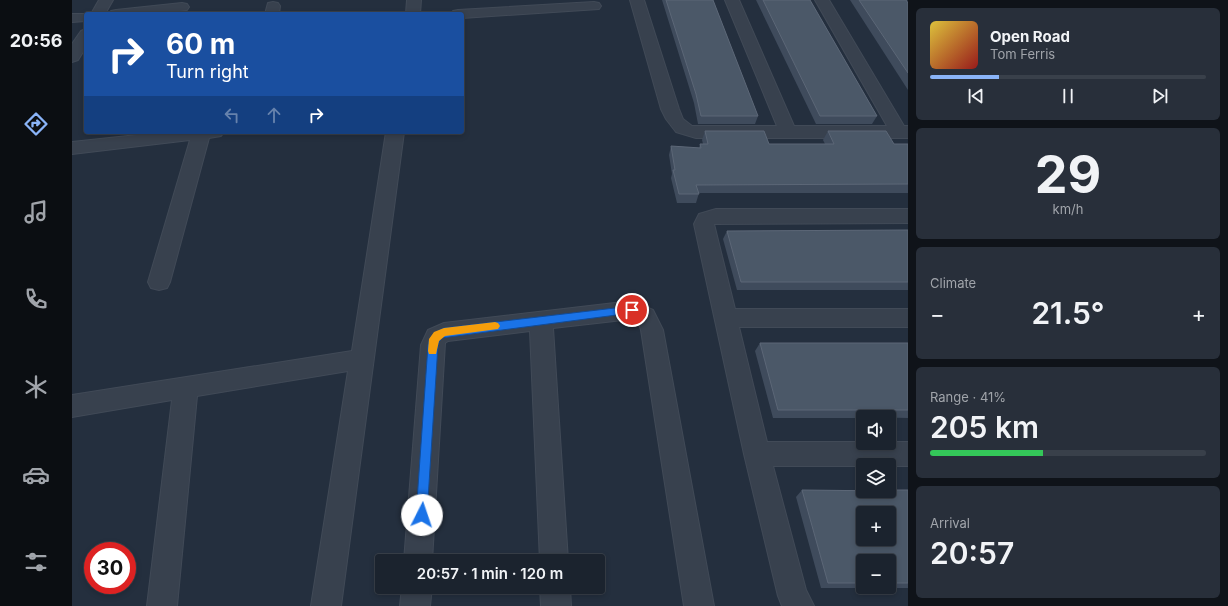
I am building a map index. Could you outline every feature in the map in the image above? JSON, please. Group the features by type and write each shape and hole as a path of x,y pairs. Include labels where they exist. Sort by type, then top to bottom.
{"street":[{"path":"99,12 106,0"},
{"path":"412,12 414,0"},
{"path":"637,0 653,50 661,83 674,118 679,126 686,130 696,132 904,132"},
{"path":"732,0 788,132"},
{"path":"822,0 904,132"},
{"path":"464,14 594,6"},
{"path":"135,12 182,7"},
{"path":"72,18 84,17"},
{"path":"72,148 199,134"},
{"path":"159,282 208,134"},
{"path":"326,606 395,134"},
{"path":"799,606 793,596 757,454 705,229 706,219 716,216 908,216"},
{"path":"419,554 434,339 444,332 632,310 643,314 649,320 699,606"},
{"path":"726,318 908,318"},
{"path":"541,320 554,554"},
{"path":"72,406 362,359"},
{"path":"162,606 186,388"},
{"path":"757,454 908,454"},
{"path":"415,606 416,594"},
{"path":"555,594 556,606"}],"building":[{"path":"666,0 713,0 758,116 701,116 696,94"},
{"path":"763,0 810,0 877,116 820,116"},
{"path":"859,0 906,0 908,3 908,73"},
{"path":"705,131 764,131 769,144 834,144 828,131 886,131 894,144 908,144 908,184 696,185 699,194 679,194 673,170 675,170 671,146 701,148 700,144 708,144"},
{"path":"908,230 908,282 741,282 727,231"},
{"path":"760,343 908,343 908,410 778,410"},
{"path":"802,490 856,491 856,498 896,498 896,490 908,490 908,583 896,583 896,554 856,554 856,583 828,583"}],"slow traffic":[{"path":"433,351 434,339 444,332 495,326"}],"route":[{"path":"422,515 433,345 434,339 438,335 444,332 632,310"}]}
